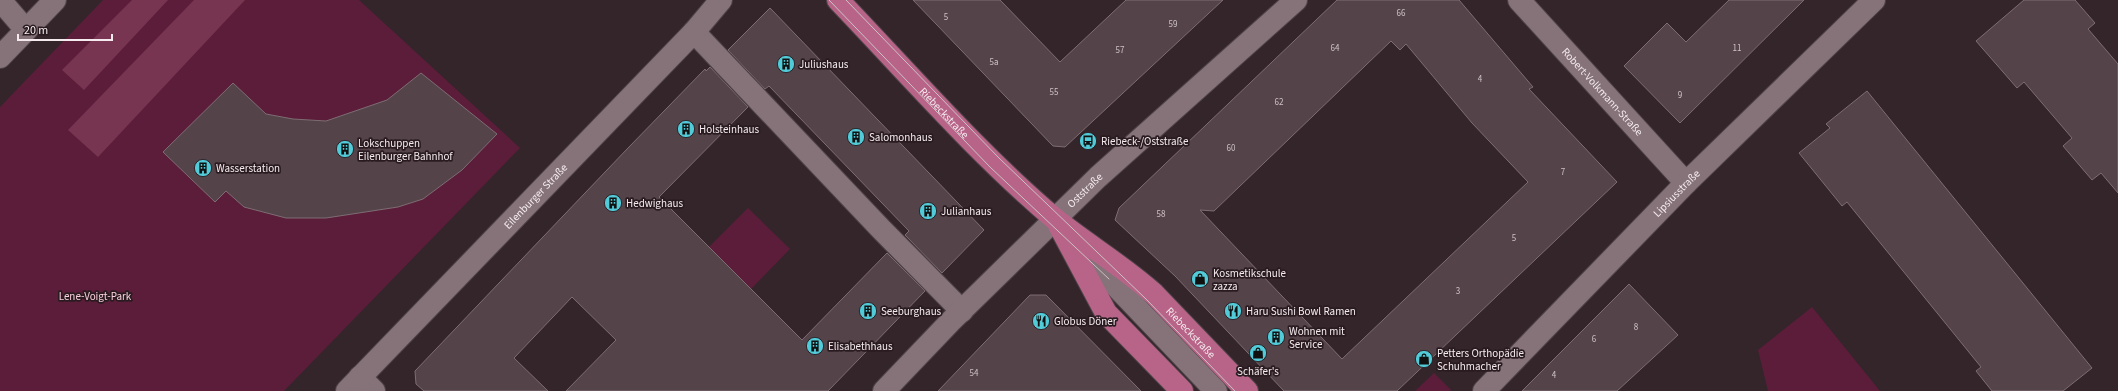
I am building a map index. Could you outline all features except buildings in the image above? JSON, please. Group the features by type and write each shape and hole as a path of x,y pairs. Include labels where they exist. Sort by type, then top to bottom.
{"main road":[{"name":"Riebeckstraße","path":"838,0 994,162 1056,219 1149,290 1247,391"},
{"name":"Riebeckstraße","path":"1056,219 1106,313 1182,391"}],"street":[{"path":"0,0 26,30"},
{"path":"0,57 55,0"},
{"name":"Eilenburger Straße","path":"361,386 694,32 721,0"},
{"name":"Oststraße","path":"884,391 962,311 1098,177 1296,0"},
{"name":"Robert-Volkmann-Straße","path":"1519,0 1686,183"},
{"name":"Lipsiusstraße","path":"1484,391 1686,183 1874,0"},
{"path":"694,32 962,311"},
{"path":"1056,219 1109,279 1216,391"}],"green space":[{"name":"Lene-Voigt-Park","path":"103,0 359,0 520,148 284,391 0,391 0,107"},
{"path":"748,208 790,249 751,289 709,247"},
{"path":"1812,307 1880,391 1768,391 1758,350"},
{"path":"1434,373 1451,390 1450,391 1415,391"}],"shaded area":[{"path":"132,0 168,0 84,90 62,70"},
{"path":"194,0 245,0 98,157 68,130"}],"tram line":[{"path":"829,0 990,167 1109,279"},
{"path":"846,0 999,158 1146,299 1235,391"}],"place":[{"name":"Juliushaus","path":"786,64"},
{"name":"Holsteinhaus","path":"686,129"},
{"name":"Salomonhaus","path":"856,137"},
{"name":"Riebeck-/Oststraße","path":"1088,141"},
{"name":"Lokschuppen Eilenburger Bahnhof","path":"345,149"},
{"name":"Wasserstation","path":"203,168"},
{"name":"Hedwighaus","path":"613,203"},
{"name":"Julianhaus","path":"928,211"},
{"name":"Kosmetikschule zazza","path":"1200,279"},
{"name":"Seeburghaus","path":"868,311"},
{"name":"Haru Sushi Bowl Ramen","path":"1233,311"},
{"name":"Globus Döner","path":"1041,321"},
{"name":"Wohnen mit Service","path":"1276,337"},
{"name":"Elisabethhaus","path":"815,346"},
{"name":"Schäfer's","path":"1258,353"},
{"name":"Petters Orthopädie Schuhmacher","path":"1424,359"}]}
